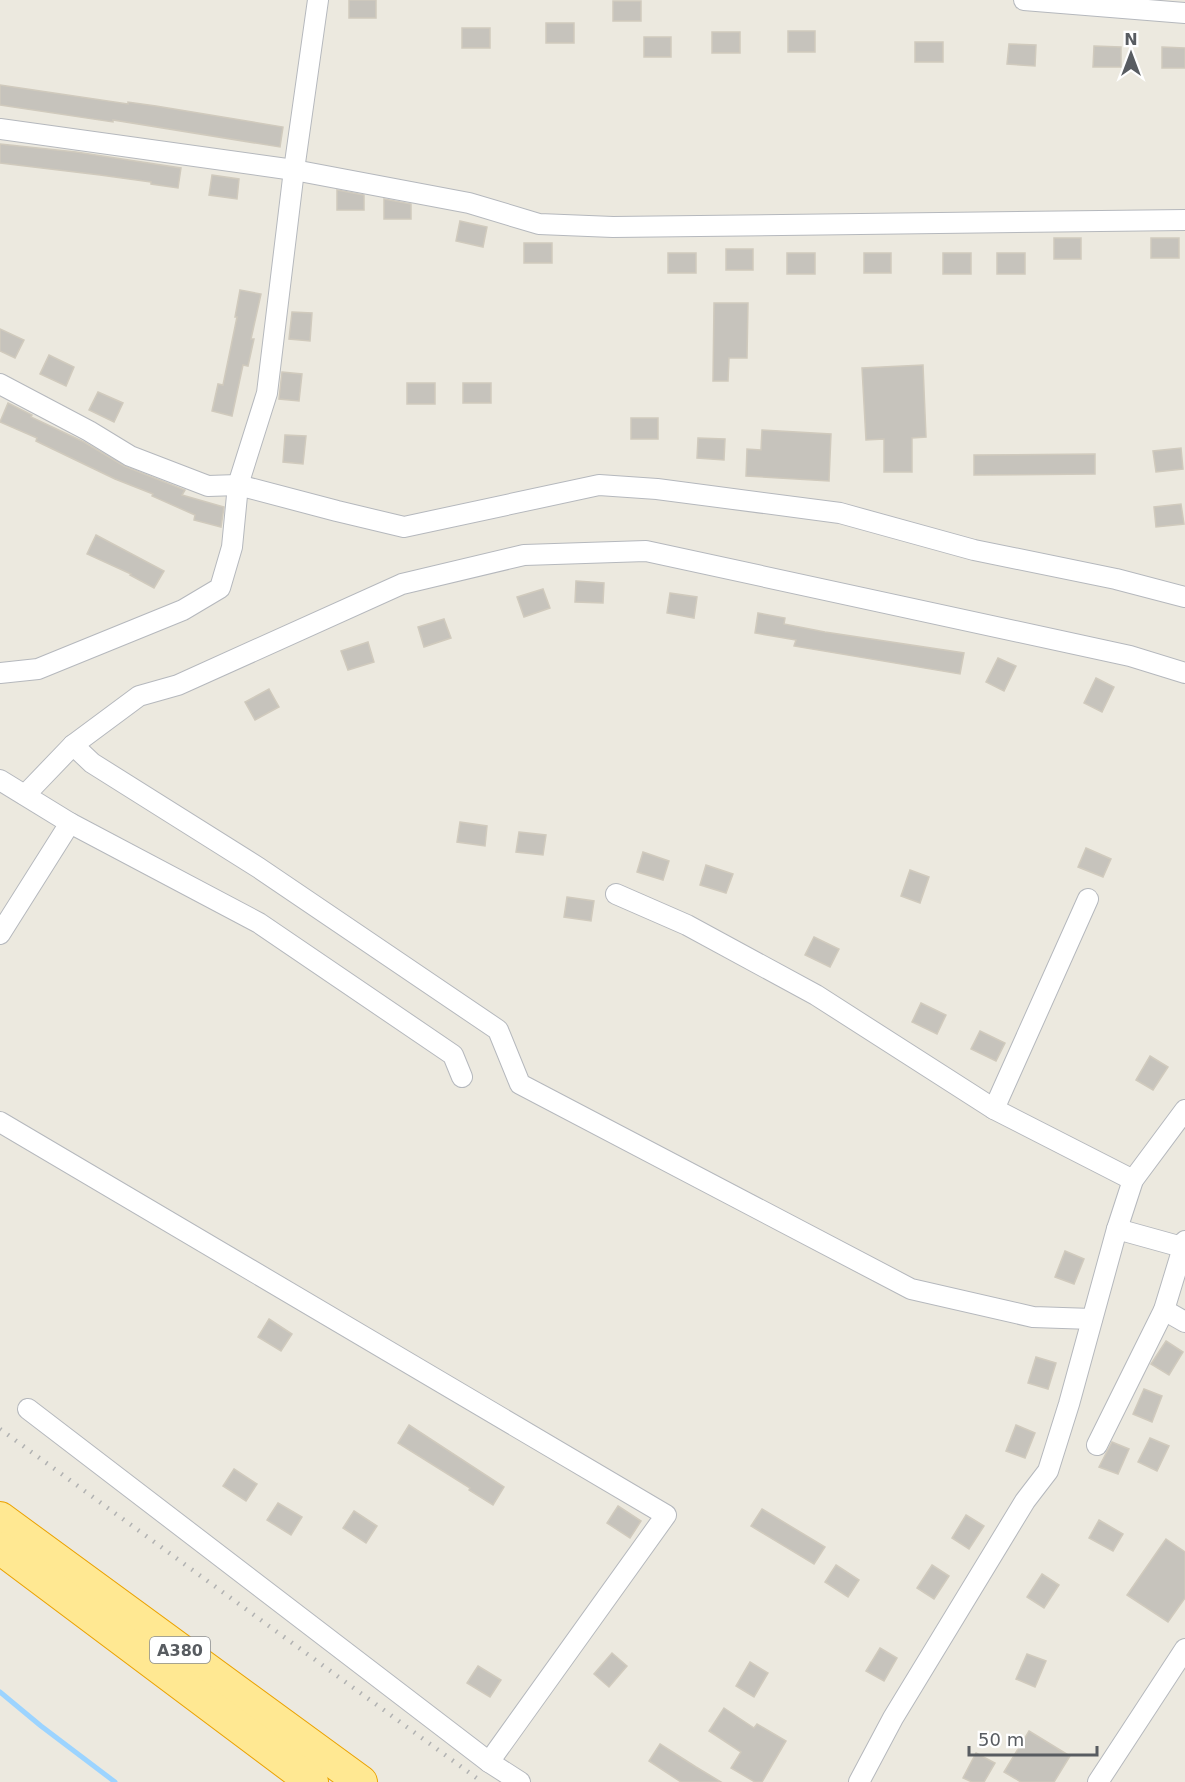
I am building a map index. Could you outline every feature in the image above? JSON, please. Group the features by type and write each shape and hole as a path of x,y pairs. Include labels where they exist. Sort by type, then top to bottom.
{"highway":[{"name":"A380","path":"0,1518 361,1782"},
{"name":"A380","path":"0,1548 312,1782"}],"street":[{"path":"0,673 38,669 183,610 220,588 232,548 238,485 267,393 294,170 318,0"},
{"path":"1024,0 1185,13"},
{"path":"0,129 294,170 469,203 539,224 613,227 1185,220"},
{"path":"0,384 89,431 130,456 208,486 238,485 404,527 598,485 657,489 840,513 974,550 1116,579 1185,597"},
{"path":"25,795 74,745 139,696 178,685 402,584 524,555 646,551 1130,656 1185,673"},
{"path":"74,745 92,763 259,868 498,1030 520,1084 911,1289 1033,1317 1092,1319"},
{"path":"0,780 70,823 260,923 453,1055 462,1077"},
{"path":"0,934 70,823"},
{"path":"616,894 687,925 816,995 994,1108 1133,1180"},
{"path":"994,1108 1088,899"},
{"path":"860,1782 893,1718 1025,1501 1048,1471 1133,1180 1185,1110"},
{"path":"0,1122 666,1515 489,1762"},
{"path":"1097,1445 1164,1310 1183,1244 1117,1229"},
{"path":"1164,1310 1185,1322"},
{"path":"28,1409 489,1762 520,1782"},
{"path":"1098,1782 1185,1649"}],"building":[{"path":"349,0 376,0 376,18 349,18"},
{"path":"613,1 641,1 641,21 613,21"},
{"path":"546,23 574,23 574,43 546,43"},
{"path":"462,28 490,28 490,48 462,48"},
{"path":"788,31 815,31 815,52 788,52"},
{"path":"712,32 740,32 740,53 712,53"},
{"path":"644,37 671,37 671,57 644,57"},
{"path":"915,42 943,42 943,62 915,62"},
{"path":"1009,44 1036,45 1035,66 1007,64"},
{"path":"1094,46 1121,47 1121,67 1093,67"},
{"path":"1162,47 1185,48 1185,68 1162,68"},
{"path":"0,85 156,106 283,127 280,147 113,120 113,122 0,105"},
{"path":"0,144 76,152 181,168 178,188 151,184 151,182 0,163"},
{"path":"212,175 239,179 237,199 209,195"},
{"path":"337,190 364,195 364,210 337,210"},
{"path":"384,199 411,204 411,219 384,219"},
{"path":"460,221 487,227 483,247 456,241"},
{"path":"1054,238 1081,238 1081,259 1054,259"},
{"path":"1151,238 1179,238 1179,258 1151,258"},
{"path":"524,243 552,243 552,263 524,263"},
{"path":"726,249 753,249 753,270 726,270"},
{"path":"668,253 696,253 696,273 668,273"},
{"path":"787,253 815,253 815,274 787,274"},
{"path":"864,253 891,253 891,273 864,273"},
{"path":"943,253 971,253 971,274 943,274"},
{"path":"997,253 1025,253 1025,274 997,274"},
{"path":"240,290 261,294 251,339 254,339 248,366 243,365 232,416 212,411 218,384 223,385 237,317 235,317"},
{"path":"714,303 748,303 747,358 729,358 728,381 713,381"},
{"path":"292,312 312,313 310,341 289,339"},
{"path":"0,329 24,340 15,358 0,351"},
{"path":"49,355 74,367 66,386 40,374"},
{"path":"923,365 926,437 912,438 912,472 884,472 884,439 866,440 862,368"},
{"path":"282,372 302,374 299,401 279,399"},
{"path":"407,383 435,383 435,404 407,404"},
{"path":"463,383 491,383 491,403 463,403"},
{"path":"98,392 123,403 114,422 89,410"},
{"path":"8,403 32,415 31,417 84,442 124,466 185,490 182,495 224,507 221,527 194,520 195,515 152,496 153,494 115,479 36,441 37,438 0,422"},
{"path":"631,418 658,418 658,439 631,439"},
{"path":"762,430 831,434 829,481 746,476 747,449 761,450"},
{"path":"285,435 306,436 303,464 283,462"},
{"path":"698,438 725,439 724,460 697,458"},
{"path":"1181,448 1183,469 1156,472 1153,451"},
{"path":"1095,454 1095,474 974,475 974,455"},
{"path":"1181,504 1184,524 1156,527 1154,507"},
{"path":"96,535 164,571 154,588 131,574 87,554"},
{"path":"576,581 604,583 603,603 575,602"},
{"path":"543,589 550,608 524,617 517,597"},
{"path":"670,593 697,597 694,618 667,613"},
{"path":"758,613 785,618 784,624 825,632 964,653 960,674 794,646 796,640 755,633"},
{"path":"444,619 451,638 424,647 418,627"},
{"path":"368,642 374,662 348,670 341,651"},
{"path":"998,658 1016,666 1004,691 986,682"},
{"path":"1096,678 1114,687 1102,712 1084,703"},
{"path":"269,689 279,707 255,720 245,702"},
{"path":"460,822 487,826 485,846 457,842"},
{"path":"519,832 546,835 543,855 516,852"},
{"path":"1086,848 1111,859 1103,877 1078,867"},
{"path":"643,852 669,861 663,880 637,872"},
{"path":"706,865 733,874 726,893 700,885"},
{"path":"910,870 929,877 920,903 901,896"},
{"path":"567,897 594,901 591,921 564,917"},
{"path":"814,937 839,949 830,967 805,955"},
{"path":"921,1003 946,1015 937,1034 912,1022"},
{"path":"980,1031 1005,1043 996,1061 971,1049"},
{"path":"1150,1056 1168,1067 1153,1090 1136,1080"},
{"path":"1065,1251 1084,1259 1074,1284 1055,1277"},
{"path":"269,1319 292,1334 281,1351 258,1337"},
{"path":"1166,1341 1183,1352 1169,1375 1151,1364"},
{"path":"1036,1357 1056,1363 1048,1389 1028,1383"},
{"path":"1144,1389 1162,1396 1152,1422 1133,1414"},
{"path":"409,1425 504,1487 493,1505 398,1443"},
{"path":"1016,1425 1035,1433 1025,1458 1006,1451"},
{"path":"1150,1438 1169,1446 1157,1471 1138,1462"},
{"path":"1112,1442 1129,1449 1118,1474 1099,1467"},
{"path":"234,1469 257,1484 246,1501 223,1486"},
{"path":"278,1503 302,1517 291,1535 267,1520"},
{"path":"618,1506 641,1521 630,1538 607,1523"},
{"path":"762,1509 825,1547 814,1564 751,1526"},
{"path":"354,1511 377,1526 366,1543 343,1528"},
{"path":"966,1515 984,1526 969,1549 952,1538"},
{"path":"1099,1520 1123,1534 1113,1551 1089,1538"},
{"path":"1166,1539 1185,1552 1185,1598 1168,1622 1127,1595"},
{"path":"836,1565 859,1580 848,1597 825,1582"},
{"path":"932,1565 949,1576 934,1599 917,1588"},
{"path":"1042,1574 1059,1585 1044,1608 1027,1597"},
{"path":"880,1648 897,1658 884,1681 866,1671"},
{"path":"612,1653 627,1666 609,1687 594,1674"},
{"path":"1027,1654 1046,1661 1035,1687 1016,1679"},
{"path":"750,1662 768,1673 754,1697 736,1686"},
{"path":"478,1666 501,1680 490,1697 467,1683"},
{"path":"724,1708 754,1728 757,1724 786,1741 762,1782 755,1782 731,1768 741,1752 709,1731"},
{"path":"1029,1731 1070,1756 1054,1782 1021,1782 1004,1772"},
{"path":"660,1744 721,1782 681,1782 649,1761"},
{"path":"976,1753 995,1763 984,1782 972,1782 963,1778"}],"waterway":[{"path":"0,1692 115,1782"}],"railway":[{"path":"0,1429 482,1782"}]}
